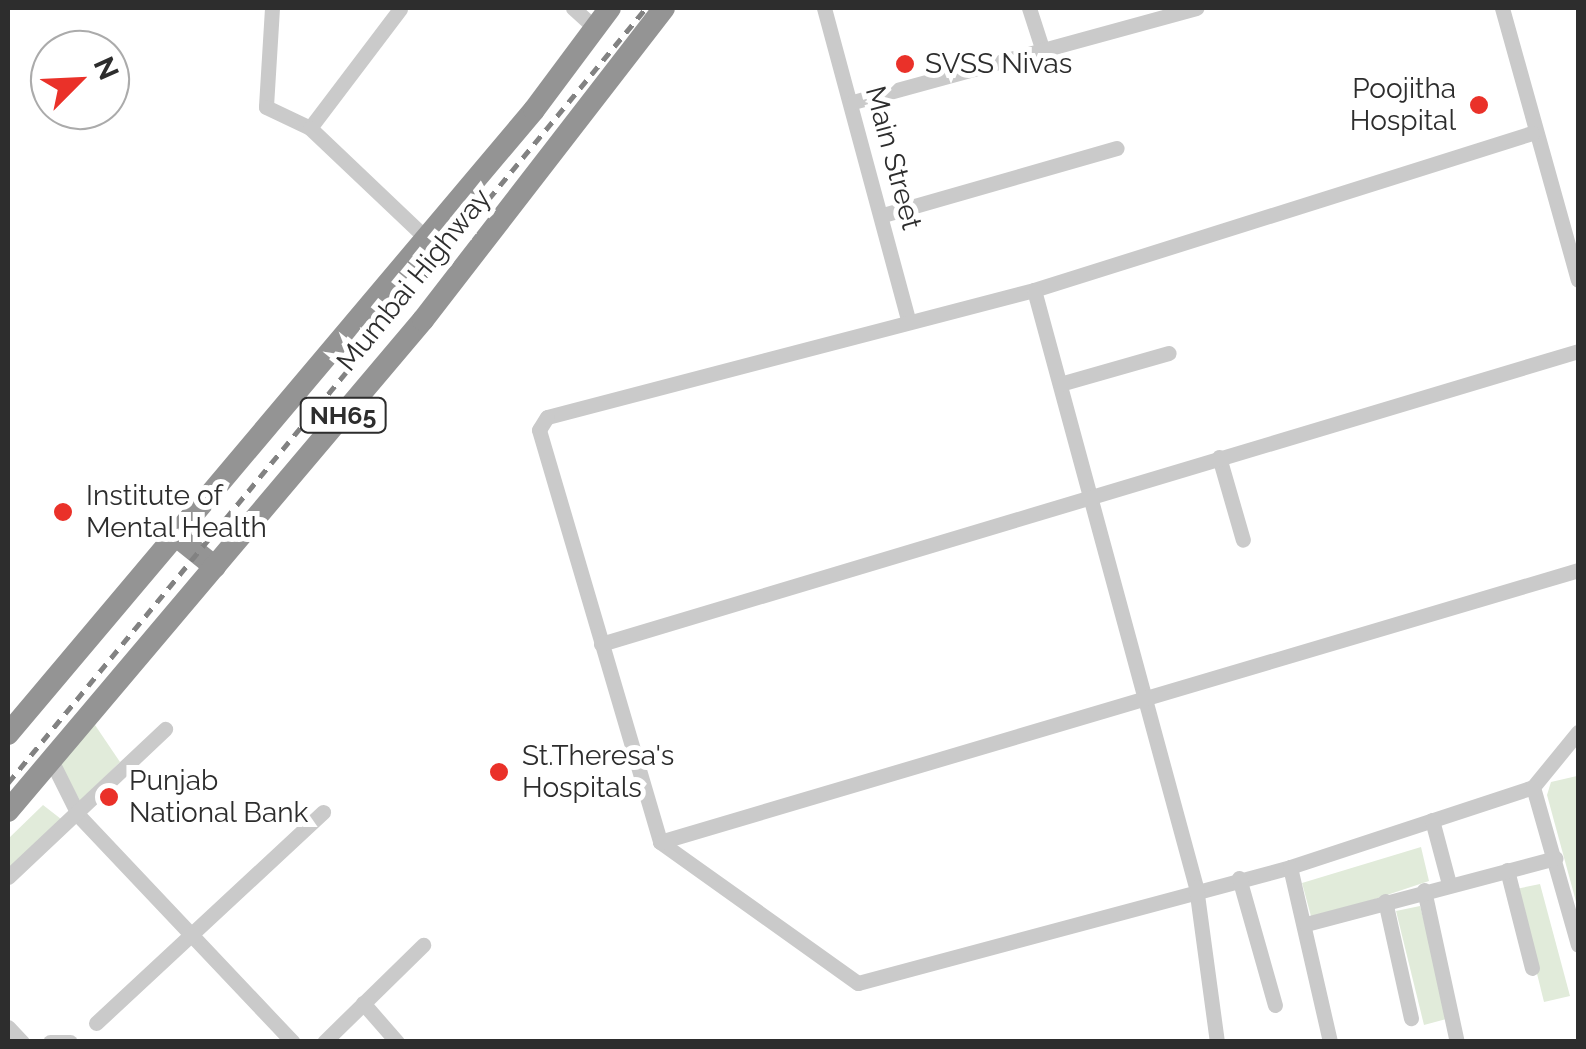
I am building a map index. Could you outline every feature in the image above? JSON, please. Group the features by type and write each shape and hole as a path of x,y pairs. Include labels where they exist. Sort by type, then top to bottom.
{"highway":[{"name":"Mumbai Highway","path":"8,734 534,110 610,8"},
{"name":"Mumbai Highway","path":"8,811 215,567 567,135 664,8"},
{"path":"534,110 567,135"},
{"path":"175,535 215,567"}],"street":[{"path":"272,8 266,106 310,128 424,236"},
{"path":"573,8 595,28"},
{"name":"Main Street","path":"824,8 853,102 909,322"},
{"path":"1029,8 1042,48"},
{"path":"853,102 1196,8"},
{"path":"1502,8 1532,133 1578,280"},
{"path":"310,128 400,9"},
{"path":"1532,133 1034,290 540,422 660,842 858,983 1196,888 1290,867 1532,787 1578,732"},
{"path":"883,215 1117,148"},
{"path":"1034,290 1148,694 1196,888 1217,1042"},
{"path":"601,644 1578,350"},
{"path":"1060,384 1169,354"},
{"path":"1218,457 1243,540"},
{"path":"660,842 1148,694 1578,570"},
{"path":"8,878 79,816 165,729"},
{"path":"50,760 79,816 293,1042"},
{"path":"1532,787 1573,903 1578,946"},
{"path":"96,1023 323,812"},
{"path":"1432,820 1449,884"},
{"path":"1306,924 1555,858"},
{"path":"1290,867 1330,1042"},
{"path":"1507,870 1532,968"},
{"path":"1239,878 1275,1005"},
{"path":"1424,890 1457,1042"},
{"path":"1385,902 1411,1018"},
{"path":"324,1042 422,945"},
{"path":"363,1003 397,1042"},
{"path":"8,1027 22,1042"},
{"path":"50,1042 70,1042"}],"green space":[{"path":"95,725 120,762 80,801 59,761"},
{"path":"1577,776 1578,909 1547,795 1551,782"},
{"path":"43,805 61,819 8,873 8,839"},
{"path":"1421,847 1429,881 1312,920 1302,883"},
{"path":"1540,884 1570,996 1544,1002 1516,889"},
{"path":"1420,906 1450,1018 1424,1025 1396,911"}],"railway":[{"path":"8,783 646,8"}],"place":[{"name":"SVSS Nivas","path":"905,64"},
{"name":"Poojitha Hospital","path":"1479,105"},
{"name":"Institute of Mental Health","path":"63,512"},
{"name":"St.Theresa's Hospitals","path":"499,772"},
{"name":"Punjab National Bank","path":"109,797"}]}
